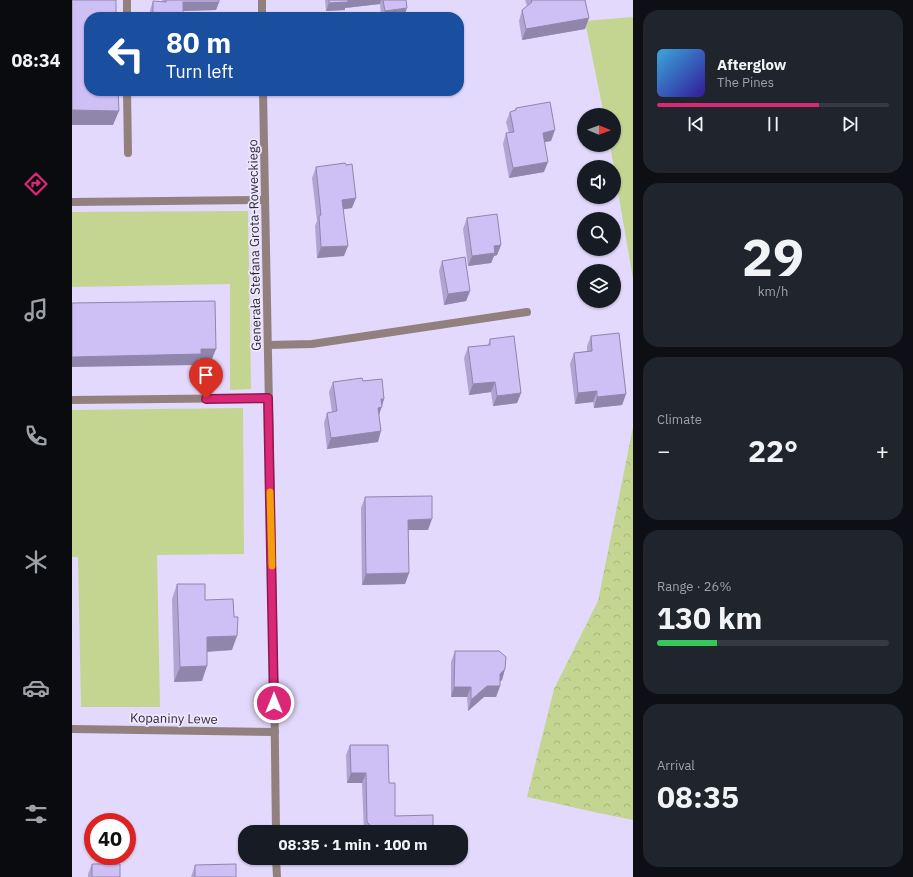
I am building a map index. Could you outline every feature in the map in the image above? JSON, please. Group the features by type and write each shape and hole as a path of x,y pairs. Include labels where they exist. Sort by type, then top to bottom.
{"street":[{"path":"127,0 127,12"},
{"path":"262,0 262,12"},
{"path":"127,96 128,153"},
{"name":"Generała Stefana Grota-Roweckiego","path":"263,96 276,825"},
{"path":"72,202 265,200"},
{"path":"268,345 312,344 527,312"},
{"path":"72,400 268,398"},
{"name":"Kopaniny Lewe","path":"72,729 275,732"},
{"path":"276,865 277,877"}],"green space":[{"path":"633,17 633,279 620,204 621,160 613,160 611,152 621,152 621,108 603,108 585,21"},
{"path":"248,211 251,389 230,390 230,284 72,287 72,212"},
{"path":"243,408 244,554 157,555 160,707 81,707 78,557 72,557 72,410"},
{"path":"633,427 633,820 527,797 554,689 598,601"}],"building":[{"path":"72,0 116,0 116,12 84,12 84,96 118,96 119,111 72,110"},
{"path":"166,0 219,0 219,2 183,2 183,12 153,12 153,1 166,2"},
{"path":"329,0 348,0 348,2 329,3"},
{"path":"383,0 406,0 407,8 385,11"},
{"path":"531,0 585,0 589,18 526,29 522,10 532,2"},
{"path":"550,102 555,130 543,133 548,162 513,168 506,133 514,132 510,112 516,110 516,108"},
{"path":"345,163 346,165 352,164 356,198 342,200 348,246 321,247 319,216 321,215 316,167"},
{"path":"497,214 501,245 494,246 495,253 472,256 467,218"},
{"path":"465,257 470,291 448,294 442,261"},
{"path":"215,301 216,349 201,349 201,354 72,357 72,303"},
{"path":"619,333 626,394 597,397 597,391 578,393 574,353 592,351 591,336"},
{"path":"514,336 521,393 497,396 495,382 473,384 468,347 490,345 490,339"},
{"path":"362,378 363,381 382,379 384,399 381,399 382,407 378,408 381,431 331,438 327,413 337,411 333,382"},
{"path":"432,496 432,519 408,520 409,573 366,574 365,497"},
{"path":"177,584 205,584 205,600 233,599 234,617 238,617 237,636 207,637 207,666 180,667"},
{"path":"455,651 499,651 506,657 505,669 500,674 500,686 487,686 471,700 471,687 454,687"},
{"path":"350,745 388,745 389,783 395,783 395,816 433,815 433,825 370,825 367,822 366,773 351,773"},
{"path":"236,864 236,877 195,877 195,865"},
{"path":"92,865 120,865 120,877 92,877"}],"slow traffic":[{"path":"270,492 272,566"}],"route":[{"path":"206,399 268,398 274,703"}]}
